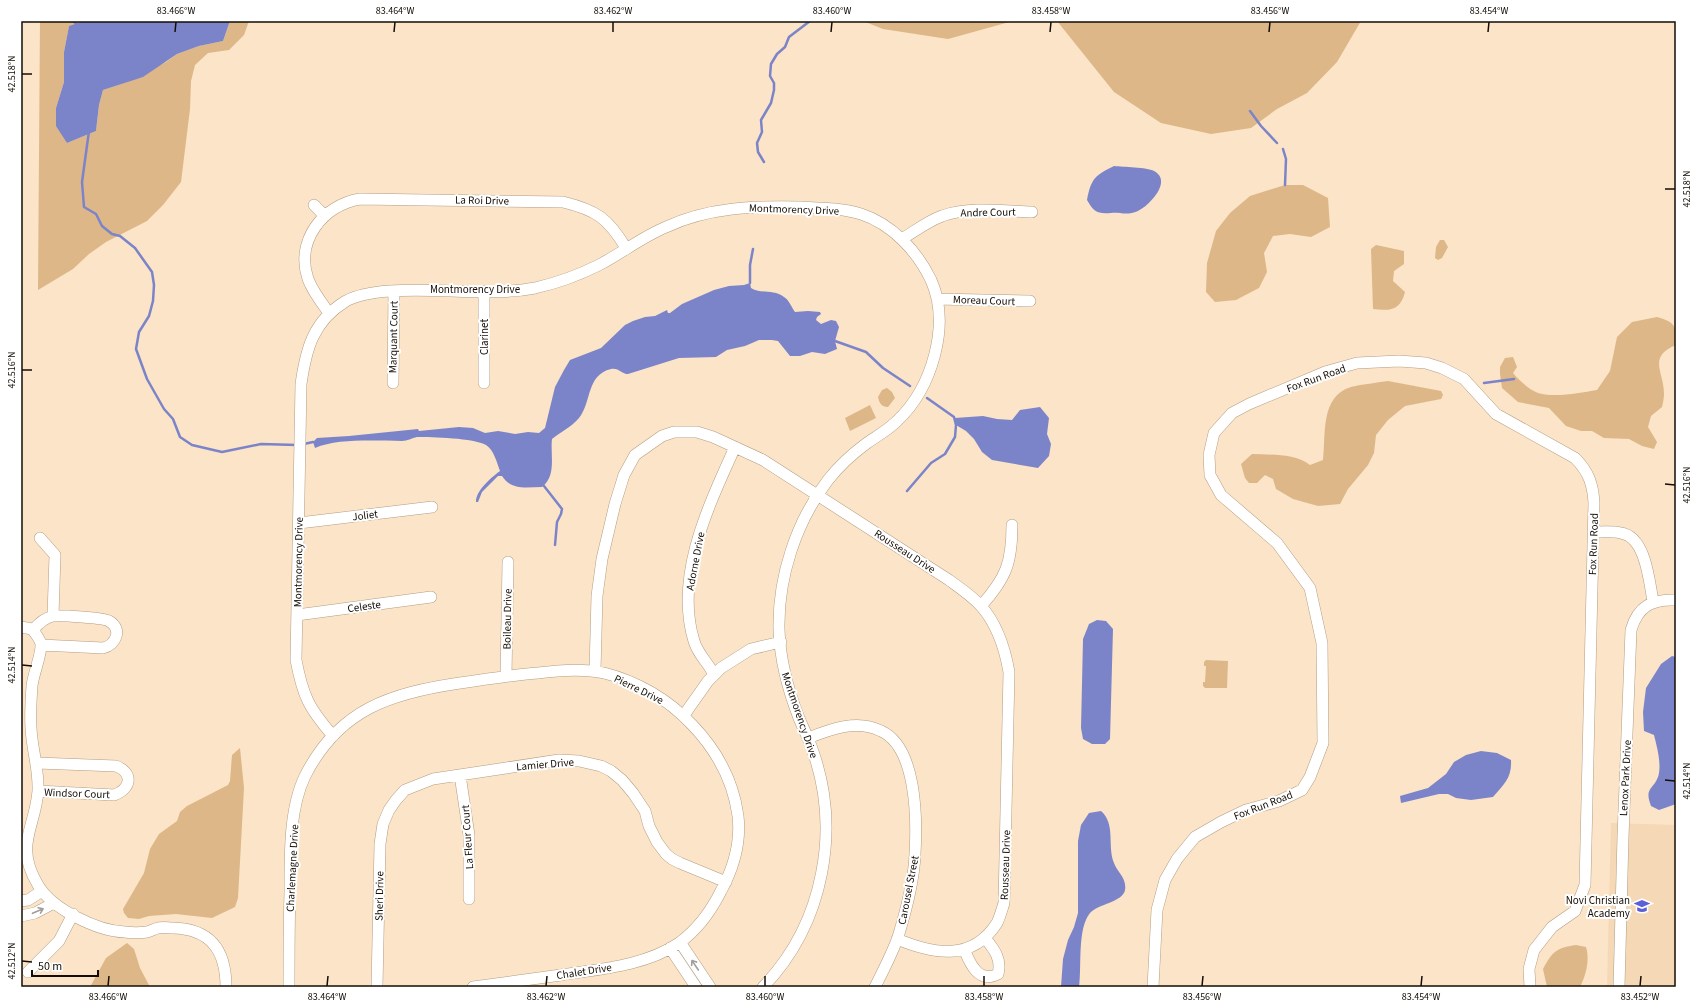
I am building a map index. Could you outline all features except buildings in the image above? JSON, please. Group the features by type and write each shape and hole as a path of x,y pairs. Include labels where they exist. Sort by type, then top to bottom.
{"street":[{"name":"La Roi Drive","path":"329,313 314,293 308,278 305,259 308,239 324,215 348,201 360,199 563,202 585,207 605,219 616,231 626,248"},
{"path":"314,205 324,215"},
{"name":"Montmorency Drive","path":"333,736 316,716 305,697 300,682 296,660 302,372 304,360 311,340 320,323 329,313 350,299 368,294 409,289 515,291 537,287 570,278 601,264 626,248 668,226 711,212 741,207 768,206 833,208 862,214 886,227 902,239 917,258 930,280 937,299 940,327 937,346 925,382 913,402 892,426 850,457 836,470 811,506 790,552 780,595 783,663 788,685 808,738 822,783 826,810 826,854 823,871 805,928 772,977 763,987"},
{"name":"Andre Court","path":"902,239 926,223 943,215 963,211 1032,212"},
{"name":"Marquant Court","path":"393,384 394,291"},
{"name":"Clarinet","path":"484,291 484,384"},
{"name":"Moreau Court","path":"937,299 1030,301"},
{"name":"Fox Run Road","path":"1153,987 1157,910 1165,880 1177,859 1195,837 1221,822 1246,810 1279,801 1302,790 1310,777 1323,743 1322,643 1310,588 1277,543 1264,530 1221,495 1210,475 1209,455 1214,433 1232,413 1248,404 1325,372 1357,363 1399,361 1426,363 1442,368 1464,379 1496,414 1576,458 1585,467 1593,489 1585,885 1575,911 1552,927 1534,950 1529,969 1530,987"},
{"name":"Rousseau Drive","path":"595,671 597,596 602,559 614,504 624,475 636,455 662,436 674,432 697,432 713,437 763,460 950,580 981,606 997,632 1006,654 1009,672 1004,903 997,922 985,938 977,944 964,949 956,951 930,951 897,939"},
{"name":"Adorne Drive","path":"714,675 700,656 694,641 688,614 688,594 693,561 700,531 709,506 735,448"},
{"name":"Joliet","path":"298,523 432,507"},
{"path":"981,606 999,585 1008,566 1012,547 1012,525"},
{"path":"1593,532 1621,533 1633,540 1641,550 1647,570 1653,601 1676,600"},
{"path":"40,538 54,555 52,616"},
{"name":"Boileau Drive","path":"506,676 508,562"},
{"name":"Celeste","path":"297,615 431,597"},
{"name":"Lenox Park Drive","path":"1619,987 1631,630 1634,621 1641,610 1653,601"},
{"path":"33,630 44,620 52,616 104,619 109,621 116,628 116,638 109,646 103,648 41,645"},
{"path":"21,628 33,630 41,645 32,694 31,728 34,754 37,763 38,791 26,844 30,870 42,891 54,903 93,925 124,932 147,932 158,928 183,928 207,937 220,953 226,976 226,987"},
{"path":"684,715 708,681 721,668 751,649 781,642"},
{"name":"Pierre Drive","path":"333,736 343,725 374,704 400,694 506,676 565,670 595,671 607,673 636,685 664,700 684,715 707,742 727,778 738,816 738,837 735,857 726,882 716,902 700,924 680,942 670,948"},
{"name":"Carousel Street","path":"808,738 828,730 844,726 861,726 882,731 893,739 903,754 910,773 915,807 916,854 906,905 897,939 875,987"},
{"name":"Charlemagne Drive","path":"289,987 290,853 295,809 304,778 323,747 333,736"},
{"name":"Lamier Drive","path":"391,806 405,790 433,779 559,760 579,761 600,766 612,771 622,780 645,811 649,826 657,842 669,857 726,882"},
{"name":"Windsor Court","path":"37,763 116,766 128,775 128,785 120,793 114,795 38,791"},
{"name":"La Fleur Court","path":"460,775 469,835 469,898"},
{"name":"Sheri Drive","path":"377,987 380,844 383,824 391,806"},
{"path":"21,901 36,896 42,891"},
{"path":"21,916 34,913 54,903"},
{"path":"28,972 59,941 73,914"},
{"path":"964,949 970,962 980,974 992,977 998,974 1000,967 998,958 985,938"},
{"path":"680,942 710,987"},
{"path":"670,948 696,987"},
{"name":"Chalet Drive","path":"472,987 616,966 644,960 670,948"}],"shaded area":[{"path":"40,21 83,21 69,26 64,52 64,82 56,108 67,143 96,131 99,105 103,90 121,84 166,62 177,54 199,46 223,41 230,21 249,21 244,35 229,50 208,53 195,65 191,81 190,109 181,182 163,205 147,221 106,242 89,254 73,269 38,290"},
{"path":"863,21 1013,21 948,39 883,29"},
{"path":"1057,21 1361,21 1337,62 1307,93 1277,109 1251,128 1211,134 1161,123 1114,92"},
{"path":"1285,185 1303,185 1328,198 1330,227 1311,237 1290,234 1273,236 1264,253 1267,272 1259,288 1236,300 1215,302 1206,292 1207,263 1216,231 1230,213 1250,196"},
{"path":"1440,240 1444,240 1448,247 1442,258 1438,260 1435,258 1436,247"},
{"path":"1376,245 1404,251 1404,264 1394,271 1393,281 1405,292 1400,303 1389,310 1373,309 1371,249"},
{"path":"1657,317 1668,321 1674,326 1676,333 1676,345 1667,350 1659,360 1664,394 1662,407 1651,416 1648,427 1657,442 1654,449 1642,446 1629,439 1604,438 1592,431 1581,431 1566,426 1549,408 1518,402 1502,388 1500,367 1505,358 1513,357 1517,367 1513,373 1524,384 1538,393 1560,395 1597,390 1610,371 1617,337 1632,322"},
{"path":"1388,381 1441,391 1443,395 1441,399 1405,406 1388,420 1376,435 1374,453 1368,465 1348,489 1340,504 1318,506 1293,499 1276,489 1273,479 1265,475 1257,483 1249,483 1245,478 1241,464 1252,454 1297,458 1310,465 1323,460 1326,418 1329,407 1334,399 1341,392 1351,387"},
{"path":"887,388 892,392 895,398 888,407 886,407 882,405 878,397 882,390"},
{"path":"870,405 876,418 850,431 845,418"},
{"path":"1206,660 1228,661 1227,688 1205,688 1203,686 1203,682 1205,682 1206,666 1204,666 1204,662"},
{"path":"240,748 244,788 238,898 235,907 212,918 176,914 149,916 139,919 128,918 123,909 144,873 150,849 159,834 177,821 180,812 187,806 228,785 230,781 232,755"},
{"name":"Novi Christian Academy","path":"1611,823 1676,825 1676,987 1607,987"},
{"path":"127,943 134,949 140,968 150,987 90,987 106,958"},
{"path":"1576,945 1586,947 1588,957 1587,967 1580,987 1547,987 1543,969 1550,958 1559,949"}],"water":[{"path":"83,21 230,21 223,41 199,46 177,54 143,77 103,90 99,105 96,131 67,143 56,126 56,108 64,82 64,52 69,26"},
{"path":"1114,166 1135,167 1151,170 1159,175 1161,181 1160,187 1153,199 1143,208 1130,213 1102,213 1094,210 1087,200 1092,182 1102,172"},
{"path":"750,283 751,288 754,290 776,293 784,297 795,312 820,312 821,314 816,320 821,324 831,320 836,321 839,327 835,341 837,349 825,354 812,352 800,356 790,356 778,341 759,340 745,346 727,350 716,357 679,358 628,374 613,369 603,372 593,383 583,412 579,418 552,439 552,464 550,477 542,487 515,486 506,481 502,476 498,476 482,492 478,502 476,502 478,493 481,489 500,471 495,457 489,447 472,441 453,438 417,437 406,441 346,441 315,448 313,442 317,438 418,429 419,431 459,427 473,428 485,433 498,431 515,434 528,432 539,433 545,428 555,387 570,360 601,348 625,325 633,321 645,317 655,316 667,310 668,313 670,313 682,304 714,290"},
{"path":"1040,407 1049,418 1047,434 1051,444 1049,456 1038,468 992,460 982,452 974,439 966,431 956,425 955,418 983,416 1012,420 1020,410"},
{"path":"1097,620 1106,621 1113,629 1110,739 1105,744 1092,744 1083,739 1081,728 1083,639 1089,624"},
{"path":"1672,656 1676,657 1676,804 1659,810 1651,806 1648,796 1658,777 1659,756 1654,735 1644,731 1643,712 1646,688 1661,664"},
{"path":"1481,751 1497,753 1511,760 1509,776 1493,797 1471,800 1456,798 1448,794 1439,794 1401,803 1400,796 1428,788 1446,774 1454,762 1466,755"},
{"path":"1101,811 1106,816 1108,822 1112,856 1115,866 1125,882 1125,890 1120,897 1090,913 1083,928 1079,987 1061,987 1063,959 1078,913 1078,841 1081,825 1089,813"}],"waterway":[{"path":"73,21 79,26"},
{"path":"764,162 758,152 757,143 762,132 761,120 771,103 774,90 774,83 770,76 771,64 777,54 785,47 789,37 810,21"},
{"path":"1250,111 1261,126 1277,143"},
{"path":"89,131 82,182 84,207 96,214 102,226 112,234 120,236 135,248 152,272 154,285 153,301 149,316 139,332 136,349 147,379 164,409 173,419 180,437 192,445 222,452 261,444 297,445"},
{"path":"1283,149 1286,159 1285,185"},
{"path":"750,283 750,265 753,249"},
{"path":"835,341 866,352 883,368 910,386"},
{"path":"1484,383 1514,379"},
{"path":"907,491 931,463 945,454 955,437 956,425 954,417 927,398"},
{"path":"304,444 313,442"},
{"path":"544,486 562,509 557,522 555,545"}],"place":[{"name":"Novi Christian Academy","path":"1642,906"}]}
